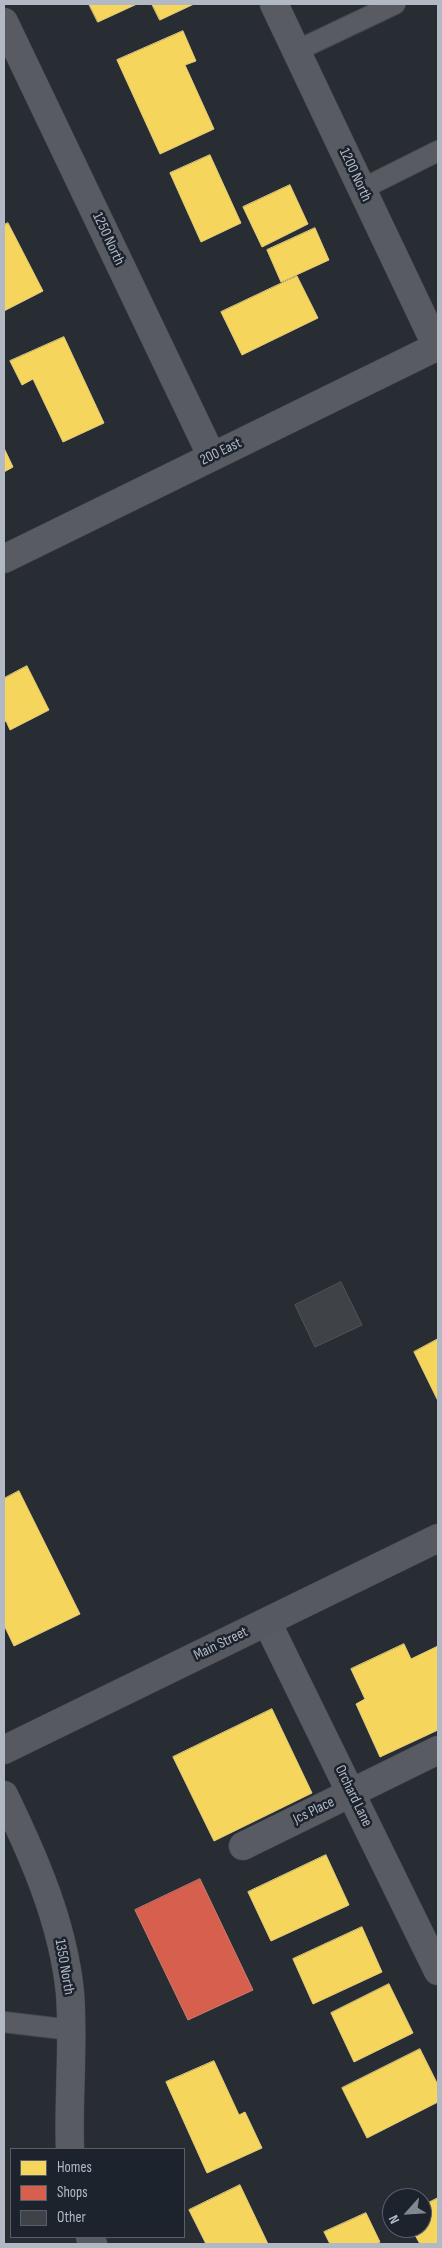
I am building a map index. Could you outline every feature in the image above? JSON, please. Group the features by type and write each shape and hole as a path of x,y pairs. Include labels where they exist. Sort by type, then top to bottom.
{"main road":[{"name":"Main Street","path":"4,1750 438,1538"}],"street":[{"name":"1200 North","path":"274,4 438,346"},
{"name":"1250 North","path":"4,22 212,457"},
{"name":"200 East","path":"4,559 438,346"},
{"name":"Orchard Lane","path":"267,1622 438,1971"},
{"name":"Jcs Place","path":"243,1846 438,1750"},
{"name":"1350 North","path":"4,1795 37,1868 54,1915 64,1954 70,1992 70,2148"}],"lane":[{"path":"296,51 395,4"},
{"path":"362,189 438,152"},
{"path":"4,2022 71,2030"}],"building: Homes":[{"path":"89,4 137,4 98,22"},
{"path":"152,4 194,4 160,20"},
{"path":"183,31 196,61 185,65 214,129 160,154 117,60"},
{"path":"210,155 241,223 201,242 170,173"},
{"path":"290,185 308,224 262,247 243,207"},
{"path":"8,223 43,291 4,311 4,225"},
{"path":"315,228 329,260 281,282 267,250"},
{"path":"297,276 318,318 242,355 221,312"},
{"path":"64,337 104,423 63,442 33,379 22,385 10,361"},
{"path":"4,448 13,467 4,472"},
{"path":"27,666 49,710 10,730 6,721 4,722 4,678"},
{"path":"438,1339 438,1401 414,1352"},
{"path":"19,1491 80,1614 14,1646 4,1625 4,1499"},
{"path":"404,1644 411,1659 438,1646 438,1730 380,1757 356,1704 365,1699 351,1669"},
{"path":"272,1709 312,1793 214,1841 173,1757"},
{"path":"326,1855 349,1905 271,1941 248,1892"},
{"path":"362,1927 382,1972 313,2004 293,1959"},
{"path":"389,1984 413,2033 354,2062 331,2013"},
{"path":"420,2049 438,2085 438,2102 367,2138 342,2088"},
{"path":"214,2061 239,2115 245,2112 262,2148 207,2173 166,2082"},
{"path":"240,2185 268,2244 206,2244 189,2210"},
{"path":"438,2198 438,2244 420,2244 417,2238 432,2238 432,2201"},
{"path":"366,2213 380,2242 376,2244 330,2244 324,2232"}],"building: Shops":[{"path":"200,1879 253,1990 188,2020 135,1910"}],"building: Other":[{"path":"341,1282 362,1325 315,1347 295,1305"}]}
